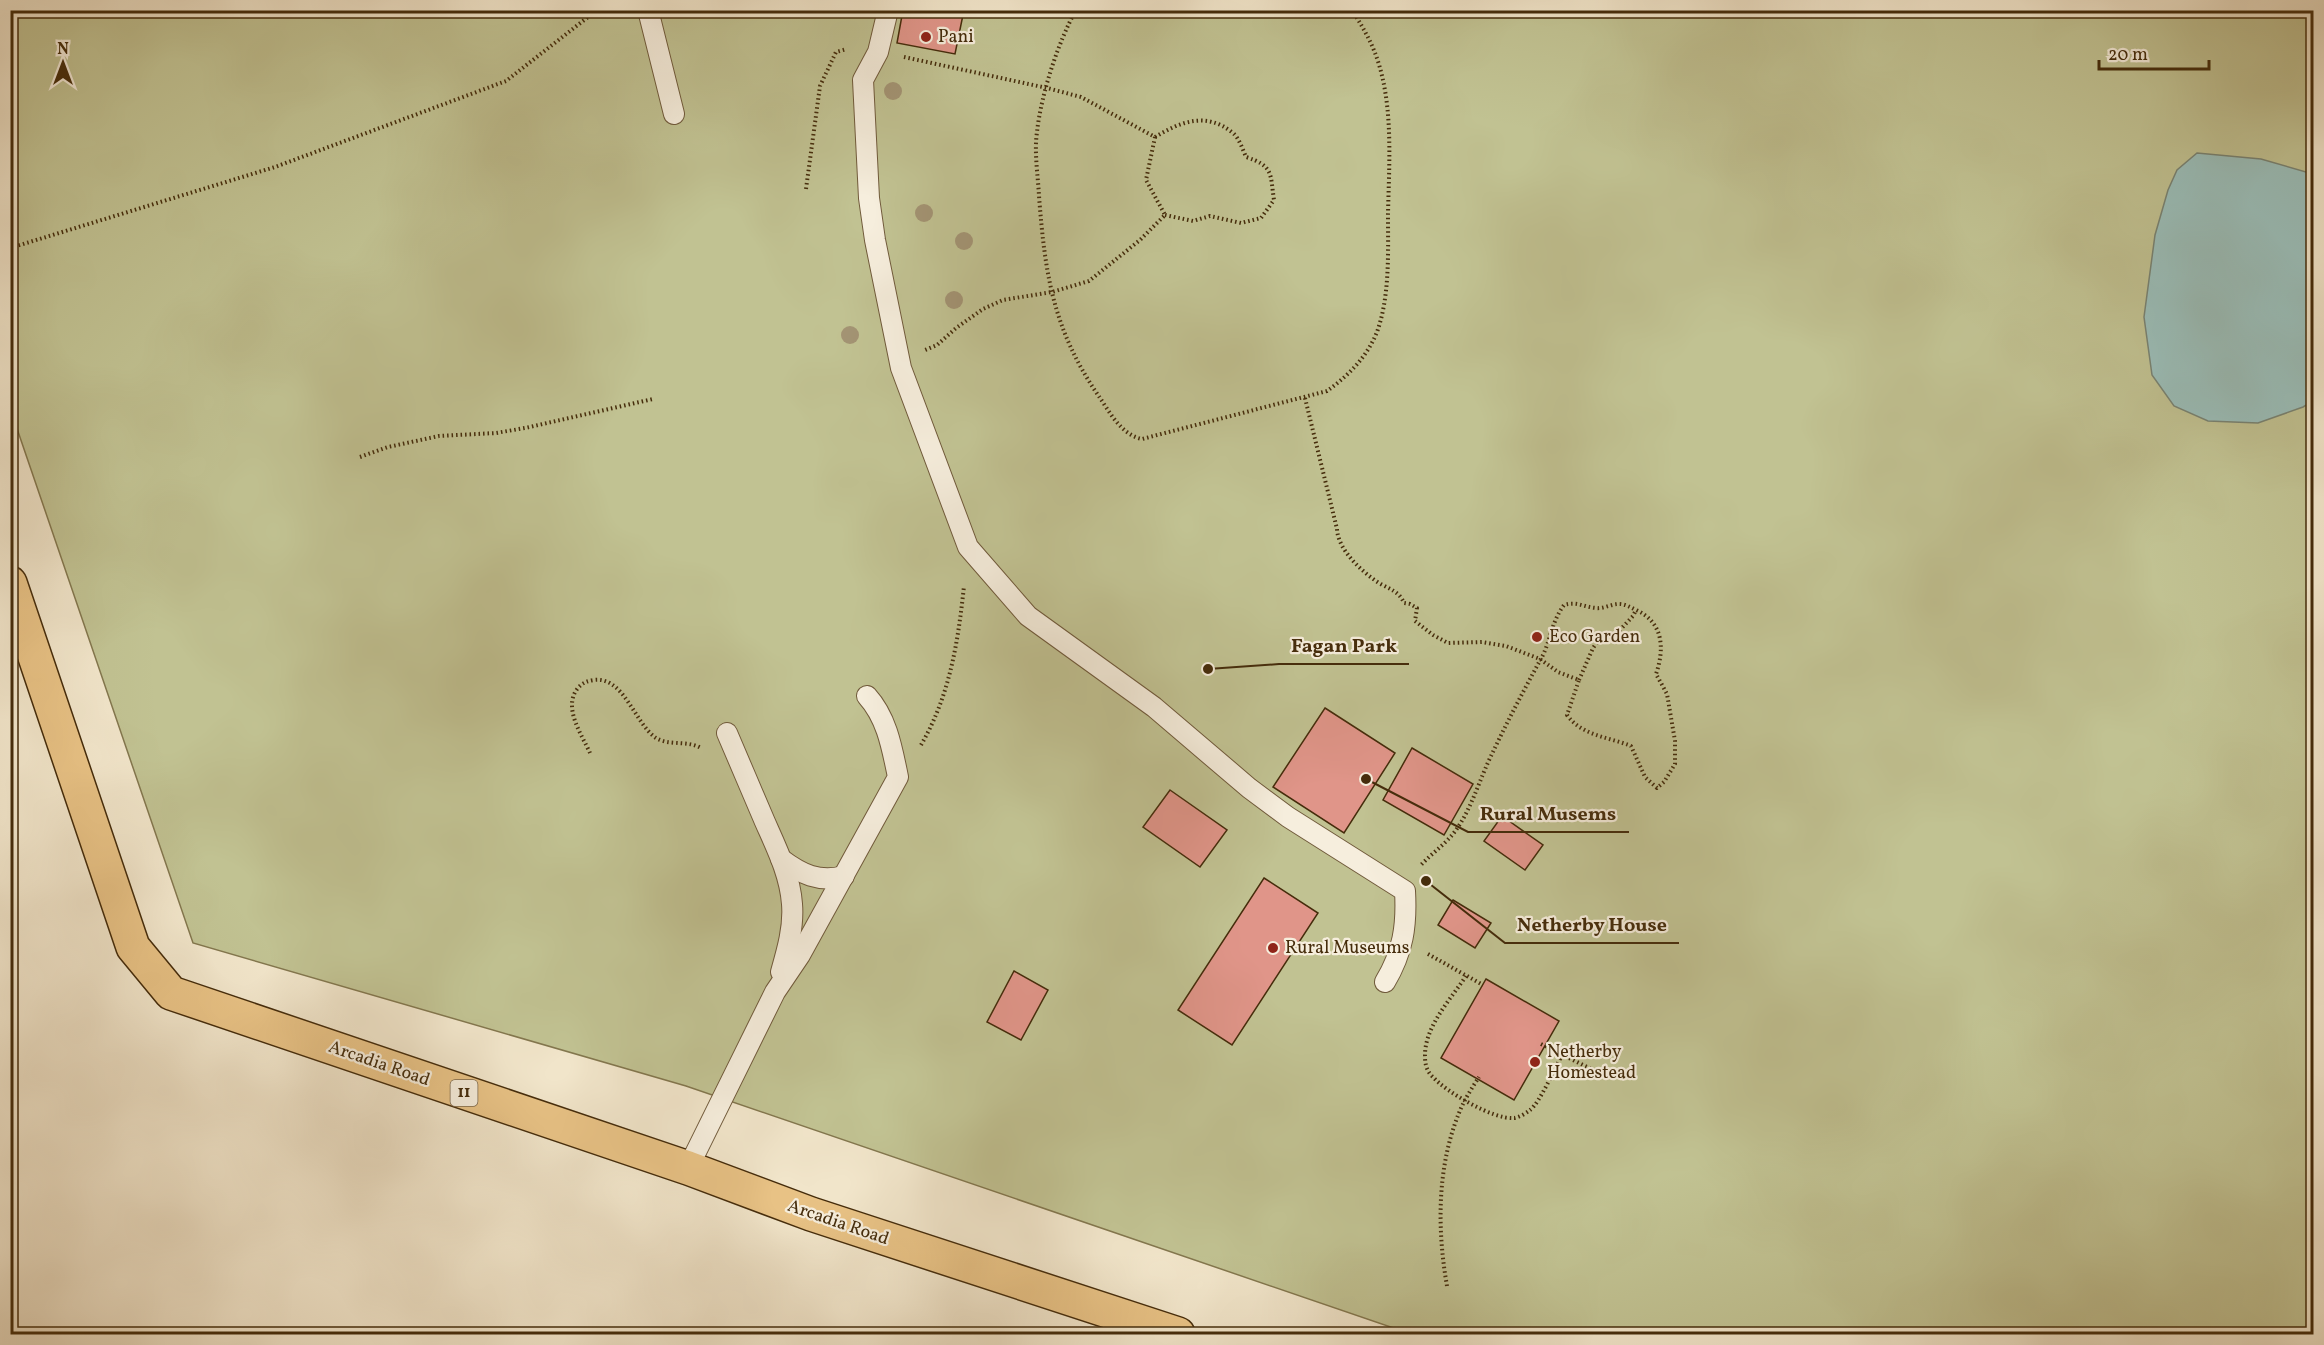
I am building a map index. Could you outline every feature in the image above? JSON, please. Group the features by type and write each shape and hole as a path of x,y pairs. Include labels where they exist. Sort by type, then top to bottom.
{"main road":[{"name":"Arcadia Road","path":"10,583 133,947 171,993 688,1168 811,1215 1178,1335"}],"lane":[{"path":"648,10 674,114"},
{"path":"888,10 878,52 863,80 869,198 882,282 901,368 968,547 1028,616 1154,707 1248,788 1288,817 1405,891 1404,940 1385,982"},
{"path":"688,1168 775,992 800,955 898,777 892,747 878,709 867,696"},
{"path":"727,733 781,859 790,887 792,907 788,950 775,992"},
{"path":"781,859 813,878 832,880 844,876"}],"path":[{"path":"10,248 274,167 506,81 597,10"},
{"path":"1076,10 1068,26 1047,88 1036,133 1043,240 1060,324 1083,373 1114,418 1135,438 1149,438 1327,391 1345,379 1368,351 1377,331 1382,311 1387,266 1389,187 1385,93 1373,46 1352,10"},
{"path":"1047,88 1081,97 1155,137"},
{"path":"1193,119 1214,123 1234,133 1246,157 1262,162 1270,172 1274,200 1261,218 1241,223 1210,216 1193,221 1165,215 1146,180 1155,137 1175,125 1193,119"},
{"path":"901,368 918,353 937,345 983,309 1003,300 1052,292 1089,281 1140,240 1165,215"},
{"path":"1305,398 1338,529 1338,540 1345,552 1378,582 1402,597 1404,603 1417,608 1415,621 1440,639 1448,643 1488,643 1506,646 1540,659 1558,672 1579,680"},
{"path":"360,457 388,447 439,436 496,433 525,428 653,399"},
{"path":"898,777 913,759 943,701 958,641 968,547"},
{"path":"1405,891 1414,872 1452,835 1474,799 1501,735 1548,644 1551,626 1564,605 1571,602 1596,609 1617,604 1626,605 1636,610 1650,618 1657,628 1662,650 1656,674 1667,694 1675,741 1675,764 1664,782 1657,788 1645,777 1631,746 1593,735 1573,723 1567,715 1593,648 1598,641 1619,631 1636,610"},
{"path":"590,753 575,719 572,699 577,689 585,682 597,680 609,682 631,705 645,728 657,739 691,744 706,752"},
{"path":"1404,940 1483,985"},
{"path":"1466,976 1433,1026 1426,1042 1427,1069 1433,1078 1466,1100 1503,1117 1514,1118 1533,1108 1562,1055"},
{"path":"1541,1044 1609,1078"},
{"path":"1447,1286 1441,1227 1444,1169 1450,1138 1466,1100 1479,1077"}],"green space":[{"path":"10,11 2313,11 2313,1334 1411,1334 686,1086 193,943 11,411"}],"water":[{"path":"2197,153 2261,159 2313,174 2313,401 2303,407 2258,423 2208,421 2174,406 2152,375 2144,317 2155,235 2168,190 2177,170"}],"building":[{"path":"903,10 964,10 955,54 897,43"},
{"path":"1325,708 1395,753 1344,833 1273,787"},
{"path":"1412,748 1473,784 1444,835 1383,800"},
{"path":"1170,790 1227,830 1200,867 1143,827"},
{"path":"1502,816 1543,845 1525,870 1484,841"},
{"path":"1264,878 1318,913 1232,1045 1178,1010"},
{"path":"1453,900 1491,923 1475,948 1438,925"},
{"path":"1014,971 1048,990 1021,1040 987,1022"},
{"path":"1486,979 1559,1021 1514,1100 1441,1058"}],"place":[{"name":"Pani","path":"926,37"},
{"name":"Eco Garden","path":"1537,637"},
{"name":"Fagan Park","path":"1208,669"},
{"name":"Rural Musems","path":"1366,779"},
{"name":"Netherby House","path":"1426,881"},
{"name":"Rural Museums","path":"1273,948"},
{"name":"Netherby Homestead","path":"1535,1062"}]}
